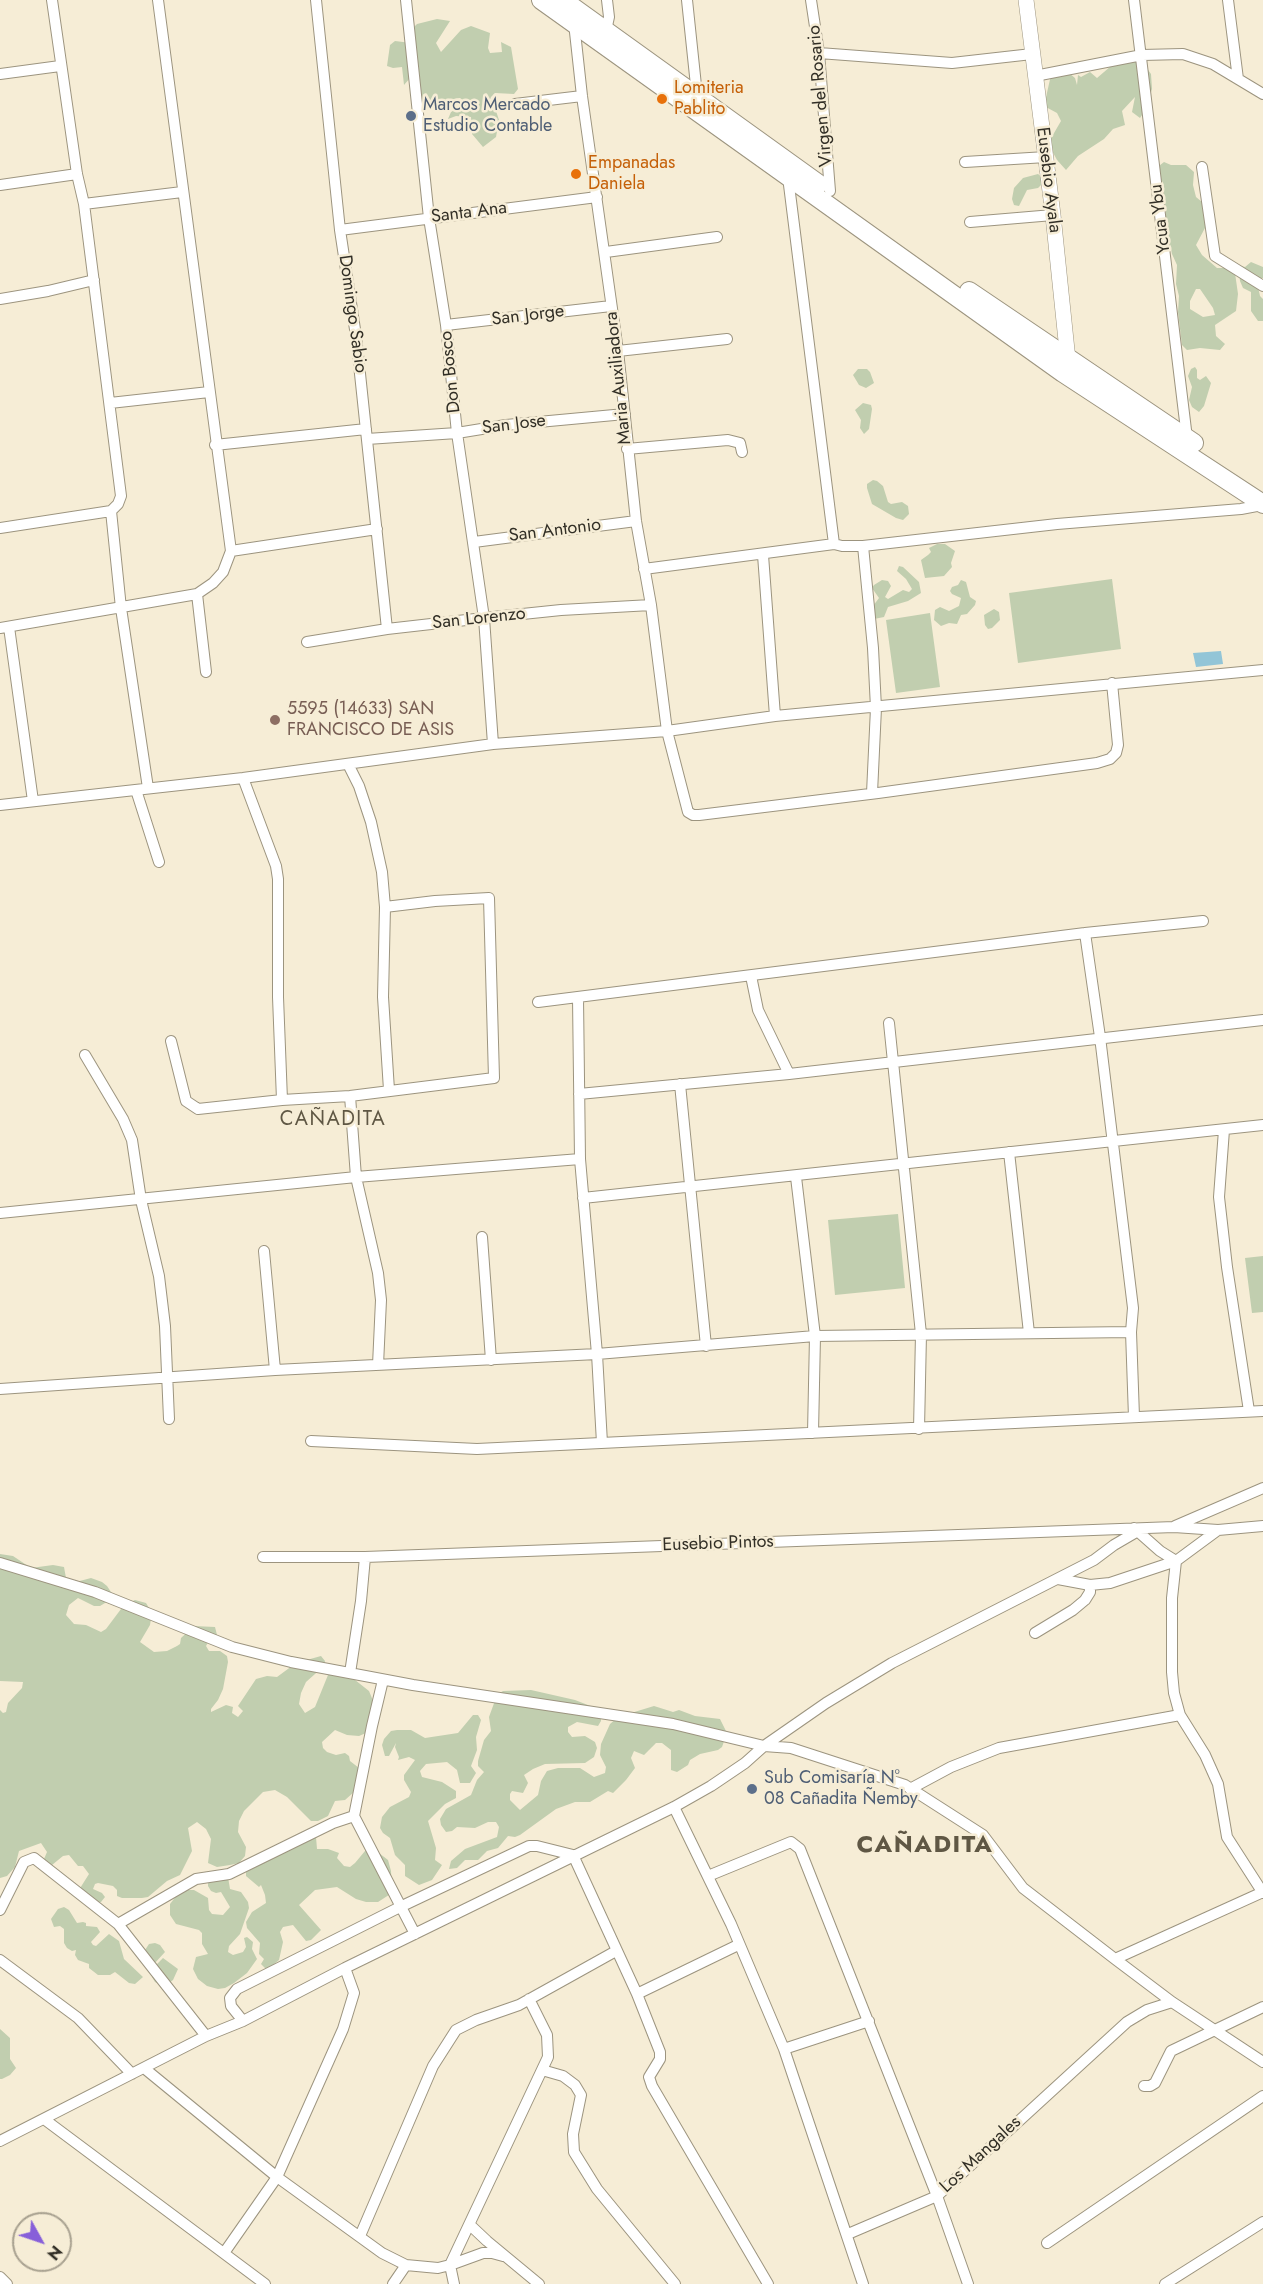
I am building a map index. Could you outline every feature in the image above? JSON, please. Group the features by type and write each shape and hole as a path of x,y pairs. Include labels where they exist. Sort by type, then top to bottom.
{"highway":[{"path":"541,0 576,18 697,96 830,191 1066,366 1187,438 1263,489"},
{"path":"563,0 576,18"},
{"path":"604,37 788,177 1066,366 1263,504"}],"main road":[{"name":"Eusebio Ayala","path":"1026,0 1053,215 1066,366"}],"street":[{"path":"0,528 111,511 118,504 121,496 84,204 60,66 52,0"},
{"path":"33,801 4,627 197,594 213,583 223,572 231,551 158,0"},
{"name":"Domingo Sabio","path":"316,0 340,230 356,336 387,629"},
{"name":"Don Bosco","path":"406,0 429,218 446,325 457,433 484,618 493,744"},
{"path":"604,37 609,17 607,0"},
{"path":"687,0 697,96"},
{"name":"Virgen del Rosario","path":"811,0 819,53 830,191"},
{"name":"Ycua Ybu","path":"1134,0 1187,438"},
{"path":"1228,0 1238,79"},
{"name":"Maria Auxiliadora","path":"576,18 582,96 606,252 636,520 651,605 667,731 688,812 693,815 872,792"},
{"path":"819,53 952,63 1032,54"},
{"path":"1035,76 1142,55 1183,54 1213,64 1263,94"},
{"path":"0,74 60,66"},
{"path":"515,104 582,96"},
{"path":"965,162 1046,157"},
{"path":"1202,167 1215,256 1263,286"},
{"path":"0,185 77,174"},
{"path":"788,177 834,544"},
{"path":"84,204 182,192"},
{"name":"Santa Ana","path":"340,230 597,197"},
{"path":"970,222 1053,215"},
{"path":"606,252 717,237"},
{"path":"0,299 94,280"},
{"name":"San Jorge","path":"446,325 611,306"},
{"path":"618,351 728,339"},
{"path":"110,403 209,392"},
{"name":"San Jose","path":"216,445 366,434 457,433 506,424 625,414"},
{"path":"627,449 728,440 740,443 742,452"},
{"path":"644,569 834,544 863,546 1057,524 1241,509 1263,504"},
{"path":"111,511 121,608 148,788"},
{"name":"San Antonio","path":"474,542 636,520"},
{"path":"231,551 377,529"},
{"path":"863,546 873,648 876,708 872,792 1097,763 1110,759 1116,753 1118,745 1112,683"},
{"path":"763,555 775,716"},
{"path":"197,594 206,672"},
{"name":"San Lorenzo","path":"307,642 387,629 484,618 561,610 651,605"},
{"path":"0,805 243,778 493,744 667,731 775,716 1263,669"},
{"path":"348,764 359,786 371,822 382,872 385,907 383,997 388,1090"},
{"path":"243,778 276,866 278,879 278,997 282,1100"},
{"path":"136,790 159,862"},
{"path":"171,1041 186,1101 198,1109 282,1100 350,1096 494,1078 489,898 385,907"},
{"path":"538,1002 1085,933 1203,921"},
{"path":"1085,933 1133,1308 1131,1332 1134,1417"},
{"path":"751,976 758,1010 789,1074"},
{"path":"578,998 580,1159 597,1354 602,1443"},
{"path":"579,1094 789,1074 1263,1020"},
{"path":"889,1023 921,1334 919,1429"},
{"path":"85,1055 129,1130 132,1140 141,1200 159,1276 165,1326 169,1419"},
{"path":"680,1084 706,1346"},
{"path":"350,1096 356,1178 378,1273 381,1299 378,1365"},
{"path":"583,1198 796,1177 902,1163 1263,1125"},
{"path":"1224,1130 1220,1197 1227,1267 1249,1411"},
{"path":"1009,1152 1029,1333"},
{"path":"0,1213 356,1178 580,1159"},
{"path":"796,1177 815,1336 813,1433"},
{"path":"482,1237 491,1360"},
{"path":"264,1251 275,1370"},
{"path":"0,1389 275,1370 597,1354 815,1336 1131,1332"},
{"path":"311,1441 477,1449 1263,1411"},
{"path":"1174,1527 1263,1488"},
{"path":"1058,1579 1090,1585 1110,1583 1176,1561 1218,1530 1263,1526"},
{"name":"Eusebio Pintos","path":"263,1557 365,1557 1174,1527 1218,1530"},
{"path":"0,2141 206,2036 243,2020 674,1807 745,1763 764,1746 826,1703 892,1663 1094,1560 1136,1530 1160,1551 1176,1561"},
{"path":"350,1673 365,1557"},
{"path":"1115,1959 1263,1892 1227,1837 1218,1784 1213,1770 1180,1715 1172,1672 1172,1598 1176,1561"},
{"path":"0,1563 95,1593 232,1647 291,1662 383,1680 673,1724 764,1746 791,1748 910,1789 983,1835 1023,1888 1172,2002 1263,2062"},
{"path":"1035,1633 1085,1600 1090,1592 1090,1585"},
{"path":"383,1680 354,1816 415,1934"},
{"path":"910,1789 951,1767 999,1748 1180,1715"},
{"path":"674,1807 708,1876 784,2049 863,2284"},
{"path":"118,1924 196,1879 230,1874 333,1823 354,1816"},
{"path":"708,1876 791,1842 800,1849 937,2196 968,2284"},
{"path":"243,2020 231,2006 230,1998 237,1989 400,1907 529,1846 573,1855"},
{"path":"573,1855 637,1995 660,2052 660,2059 649,2077 652,2086 768,2284"},
{"path":"0,1910 24,1862 34,1858 118,1924 206,2036"},
{"path":"637,1995 738,1945"},
{"path":"360,2236 433,2066 443,2047 456,2030 529,2000 616,1951"},
{"path":"0,1960 78,2018 132,2074"},
{"path":"224,2253 277,2177 349,2015 354,1993 345,1968"},
{"path":"454,2284 450,2265 548,2056 547,2035 529,2000"},
{"name":"Los Mangales","path":"848,2234 937,2196 1136,2015 1172,2002"},
{"path":"1144,2086 1155,2083 1171,2051 1263,2007"},
{"path":"784,2049 869,2021"},
{"path":"144,2068 277,2177 382,2253 406,2265 426,2268 450,2265 483,2253 507,2257"},
{"path":"542,2070 563,2076 575,2085 580,2095 573,2134 574,2152 597,2189 675,2284"},
{"path":"1047,2243 1263,2096"},
{"path":"44,2119 265,2284"},
{"path":"470,2225 539,2284"},
{"path":"1165,2284 1262,2225"},
{"path":"393,2284 406,2265"},
{"path":"0,2277 7,2284"}],"green space":[{"path":"437,19 450,21 436,43 441,52 461,30 471,26 490,33 488,48 490,53 502,52 501,42 511,47 518,89 514,94 495,93 491,97 489,102 500,105 496,111 499,120 496,137 483,147 472,134 471,117 456,116 448,119 451,112 467,103 460,98 427,103 420,100 410,78 404,85 402,67 387,66 390,45 395,41 411,43 413,28 417,24"},
{"path":"1130,55 1140,59 1151,74 1152,89 1146,109 1140,118 1132,112 1135,97 1122,111 1125,125 1113,129 1104,139 1078,156 1066,170 1050,147 1050,140 1061,121 1057,113 1044,106 1051,75 1069,73 1075,78 1077,85 1078,75 1081,77 1090,72 1097,78 1111,66 1123,64"},
{"path":"1164,162 1171,165 1186,165 1194,172 1193,185 1196,197 1202,202 1206,226 1196,245 1202,255 1217,268 1230,268 1235,273 1238,294 1236,311 1215,325 1216,336 1225,344 1220,350 1200,348 1187,350 1182,345 1178,312 1179,296 1176,284 1177,265 1172,254 1167,229 1163,182 1155,179 1155,169","holes":["1196,289 1200,289 1213,308 1215,315 1203,317 1190,309 1190,301"]},
{"path":"1038,174 1043,178 1043,183 1038,188 1027,190 1019,206 1014,205 1012,199 1014,188 1023,178"},
{"path":"1251,262 1263,267 1263,278 1256,278 1260,296 1263,299 1263,321 1258,321 1251,311 1251,292 1243,288 1240,281 1241,266 1245,267"},
{"path":"1195,367 1197,378 1200,380 1206,376 1211,383 1204,406 1199,412 1192,407 1189,400 1192,387 1188,376 1191,369"},
{"path":"858,369 867,369 874,383 866,388 859,385 853,375"},
{"path":"863,403 871,405 872,409 869,429 864,434 860,428 861,420 855,410"},
{"path":"873,480 883,486 888,502 891,504 902,502 908,506 909,514 903,520 872,504 867,484"},
{"path":"937,544 945,544 955,551 952,567 944,576 925,578 921,560 931,552 929,548"},
{"path":"899,566 919,582 921,593 908,601 888,607 884,617 874,619 873,606 879,598 872,588 874,585 882,580 888,581 891,586 885,597 888,599 903,590 909,592 912,589 897,571"},
{"path":"1112,579 1121,649 1018,663 1009,593"},
{"path":"961,580 966,582 970,597 976,601 975,605 967,614 961,615 957,624 949,623 941,626 934,620 935,610 940,607 949,611 959,606 961,598 950,591"},
{"path":"994,609 999,612 1000,620 988,629 984,615"},
{"path":"930,613 940,687 896,693 886,620"},
{"path":"898,1214 905,1288 835,1295 828,1220"},
{"path":"1263,1256 1263,1312 1252,1313 1245,1258"},
{"path":"0,1554 13,1556 31,1568 53,1565 64,1567 66,1578 76,1582 91,1578 107,1586 113,1595 110,1600 100,1606 94,1606 78,1598 69,1605 66,1615 74,1624 86,1625 101,1632 106,1629 124,1605 135,1600 146,1603 152,1613 150,1625 140,1642 154,1652 167,1651 177,1646 181,1638 194,1626 215,1627 217,1635 211,1637 206,1646 209,1651 220,1651 227,1656 228,1662 223,1689 211,1712 226,1705 233,1707 232,1713 238,1717 243,1711 238,1706 256,1679 267,1676 277,1677 296,1663 321,1656 325,1661 324,1666 306,1682 301,1693 299,1704 305,1713 315,1707 328,1675 350,1676 369,1691 374,1703 366,1733 359,1736 347,1735 335,1730 322,1742 327,1752 336,1755 345,1753 349,1756 350,1761 359,1768 354,1792 345,1800 335,1801 328,1816 318,1821 311,1821 287,1797 275,1790 263,1792 244,1811 239,1821 238,1832 246,1847 245,1856 239,1863 230,1865 217,1867 208,1863 211,1839 206,1829 197,1822 188,1828 192,1851 180,1875 167,1881 148,1897 122,1898 117,1896 117,1890 113,1886 98,1883 93,1889 105,1897 101,1902 96,1903 77,1893 89,1874 83,1866 78,1866 69,1855 63,1856 52,1865 47,1864 44,1859 47,1852 41,1843 19,1851 15,1867 7,1876 0,1878 0,1710 3,1713 6,1712 8,1703 22,1688 23,1682 0,1681"},
{"path":"531,1690 575,1700 593,1707 601,1716 601,1721 598,1726 577,1722 568,1727 568,1732 572,1737 585,1736 595,1742 597,1748 594,1757 585,1763 545,1764 524,1775 528,1783 523,1793 512,1791 510,1794 510,1800 520,1810 538,1795 541,1781 547,1771 558,1768 580,1768 594,1777 605,1773 606,1767 600,1755 601,1744 610,1724 618,1717 654,1706 673,1712 679,1710 695,1716 720,1719 727,1733 722,1747 700,1754 677,1772 671,1770 671,1750 662,1743 656,1743 644,1755 634,1751 631,1758 635,1768 613,1793 608,1791 590,1802 575,1802 556,1809 520,1835 508,1836 498,1848 487,1851 478,1860 465,1860 457,1868 449,1869 451,1861 465,1849 497,1837 499,1827 496,1822 488,1822 475,1828 457,1827 446,1832 440,1819 446,1809 471,1795 477,1780 484,1772 478,1766 478,1761 484,1740 491,1731 489,1717 497,1695 503,1691"},
{"path":"473,1715 478,1715 481,1720 476,1737 477,1750 471,1766 476,1773 470,1783 460,1783 457,1770 447,1762 426,1764 420,1771 422,1777 442,1782 456,1791 456,1798 445,1804 428,1821 436,1848 435,1860 442,1865 432,1880 419,1885 405,1876 405,1865 395,1855 390,1838 380,1828 382,1817 390,1807 409,1797 411,1792 404,1780 404,1775 415,1760 409,1757 398,1760 396,1743 389,1756 385,1756 382,1745 391,1731 397,1730 411,1730 425,1738 458,1733"},
{"path":"306,1832 316,1837 317,1849 328,1849 339,1853 337,1858 344,1866 350,1867 365,1851 375,1850 388,1860 392,1893 378,1902 366,1902 356,1899 337,1887 315,1890 299,1905 321,1930 311,1940 306,1941 293,1925 283,1927 280,1932 283,1942 279,1960 267,1970 261,1964 264,1959 259,1954 260,1943 247,1928 246,1922 252,1912 266,1903 265,1895 261,1885 259,1887 246,1876 246,1870 286,1840"},
{"path":"228,1877 230,1889 241,1892 249,1908 240,1934 229,1946 228,1952 233,1955 243,1952 246,1947 244,1938 247,1937 253,1942 252,1949 257,1959 247,1973 234,1983 218,1989 207,1986 198,1979 193,1969 196,1957 208,1954 202,1944 202,1933 199,1930 176,1924 170,1915 170,1904 177,1895 194,1890 208,1898 209,1910 212,1914 223,1915 230,1907 221,1892 211,1891 208,1881"},
{"path":"64,1907 69,1910 77,1923 83,1922 86,1926 97,1927 100,1932 91,1942 93,1945 96,1946 109,1934 119,1941 124,1959 143,1977 135,1984 129,1983 115,1972 110,1975 98,1975 89,1968 89,1964 78,1960 75,1955 76,1950 72,1951 64,1943 64,1929 60,1926 54,1927 51,1919 58,1909"},
{"path":"149,1944 160,1945 165,1952 154,1964 143,1953"},
{"path":"163,1958 178,1969 173,1980 164,1987 155,1982 152,1977 156,1965"},
{"path":"0,2029 10,2038 10,2059 16,2068 2,2079 0,2079"}],"water":[{"path":"1221,651 1223,664 1196,667 1193,653"}],"place":[{"name":"Lomiteria Pablito","path":"662,99"},
{"name":"Marcos Mercado Estudio Contable","path":"411,116"},
{"name":"Empanadas Daniela","path":"576,174"},
{"name":"5595 (14633) SAN FRANCISCO DE ASIS","path":"275,720"},
{"name":"Sub Comisaría N° 08 Cañadita Ñemby","path":"752,1789"}],"district":[{"name":"CAÑADITA","path":"333,1120"},
{"name":"CAÑADITA","path":"925,1846"}]}
